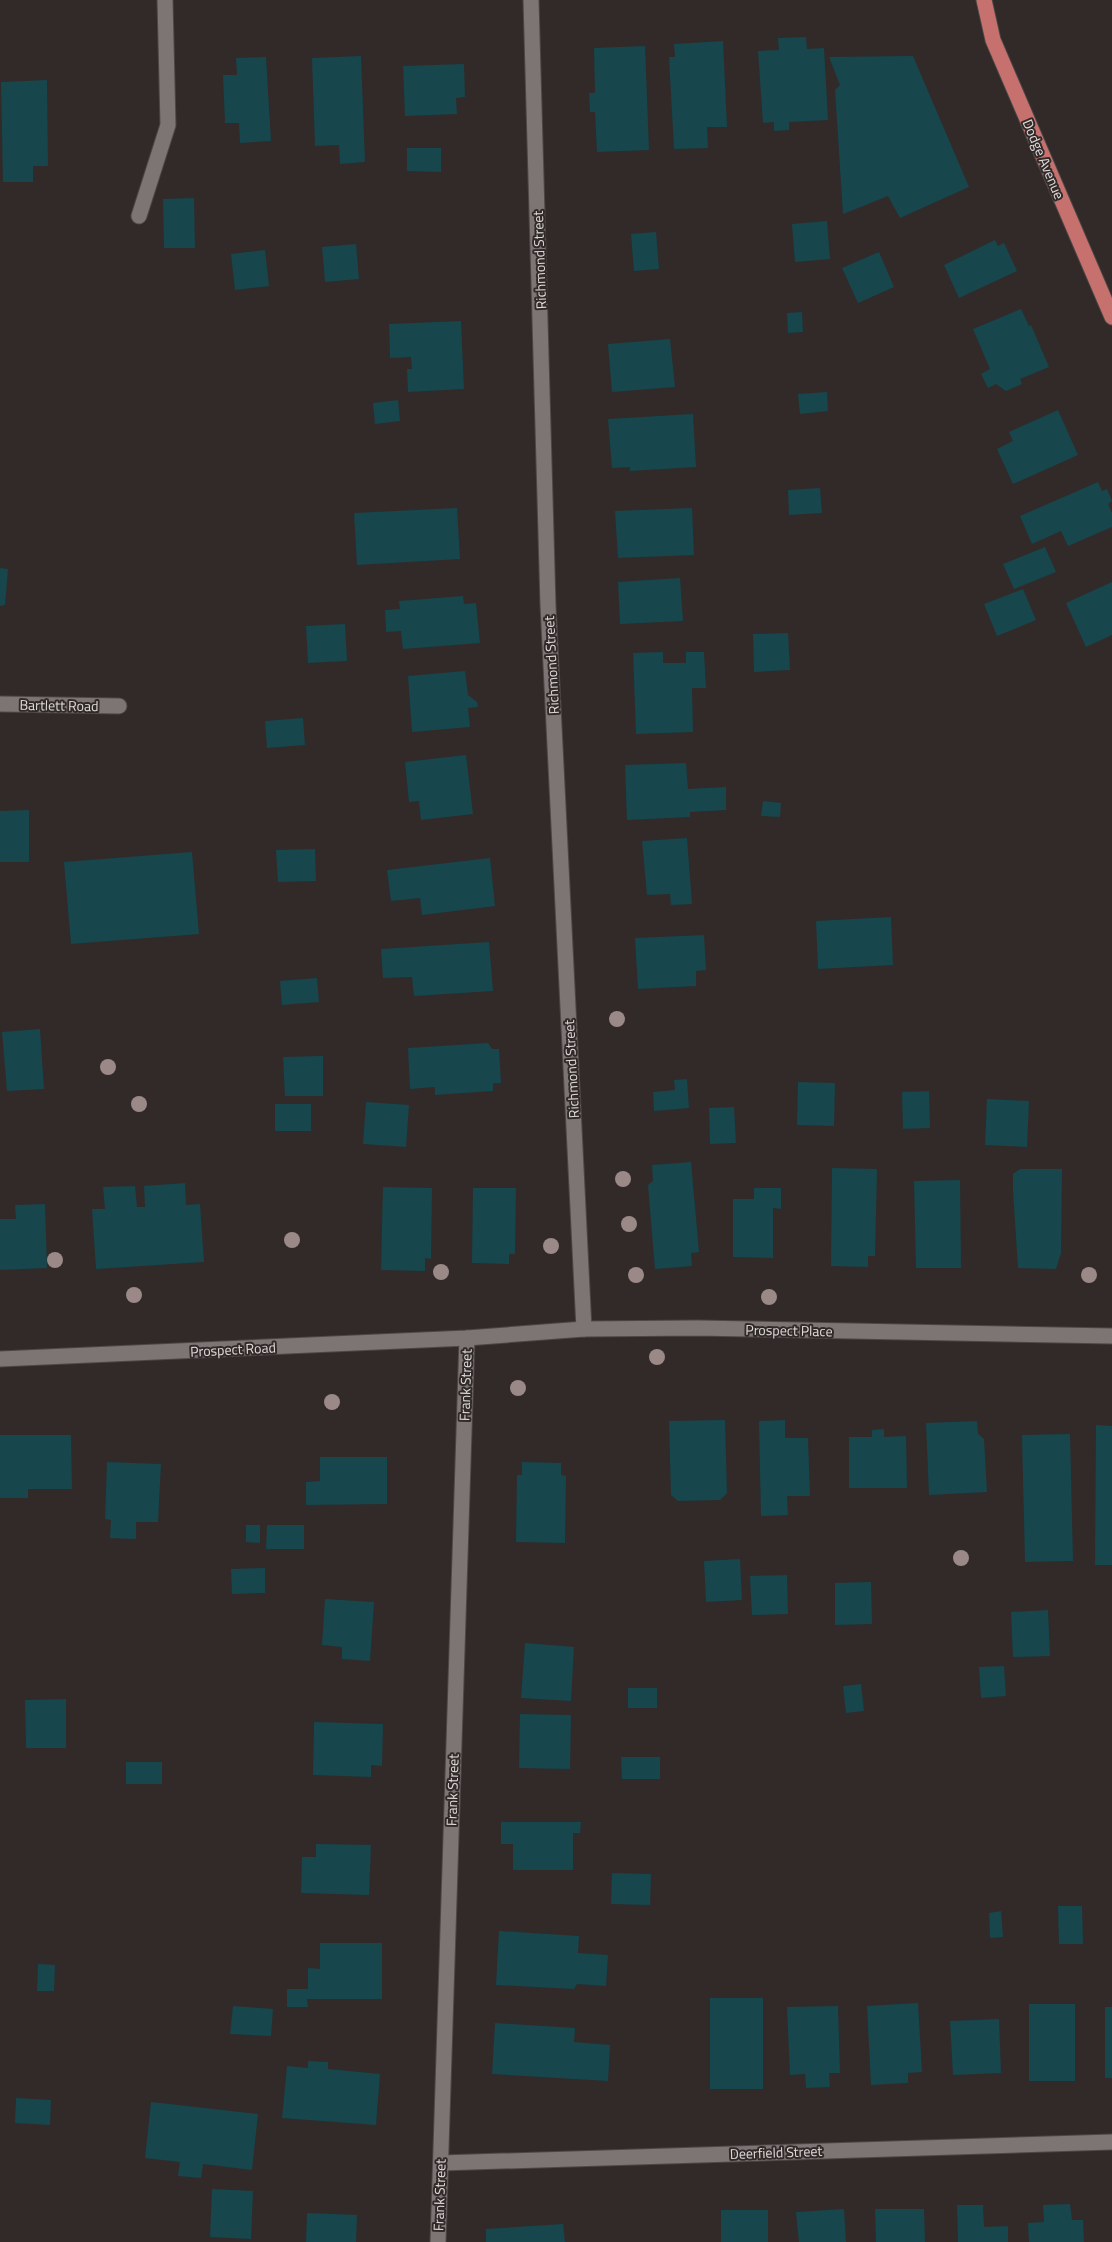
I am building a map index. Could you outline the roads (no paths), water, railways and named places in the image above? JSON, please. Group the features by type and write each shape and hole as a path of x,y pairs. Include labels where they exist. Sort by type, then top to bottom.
{"main road":[{"name":"Dodge Avenue","path":"984,0 993,40 1112,317"}],"street":[{"path":"139,216 168,125 166,0"},
{"name":"Richmond Street","path":"531,0 548,605 584,1329"},
{"name":"Bartlett Road","path":"0,704 119,706"},
{"name":"Prospect Place","path":"467,1338 584,1329 697,1328 1112,1336"},
{"name":"Prospect Road","path":"0,1359 467,1338"},
{"name":"Frank Street","path":"438,2242 467,1338"},
{"name":"Deerfield Street","path":"440,2162 1112,2142"}]}
